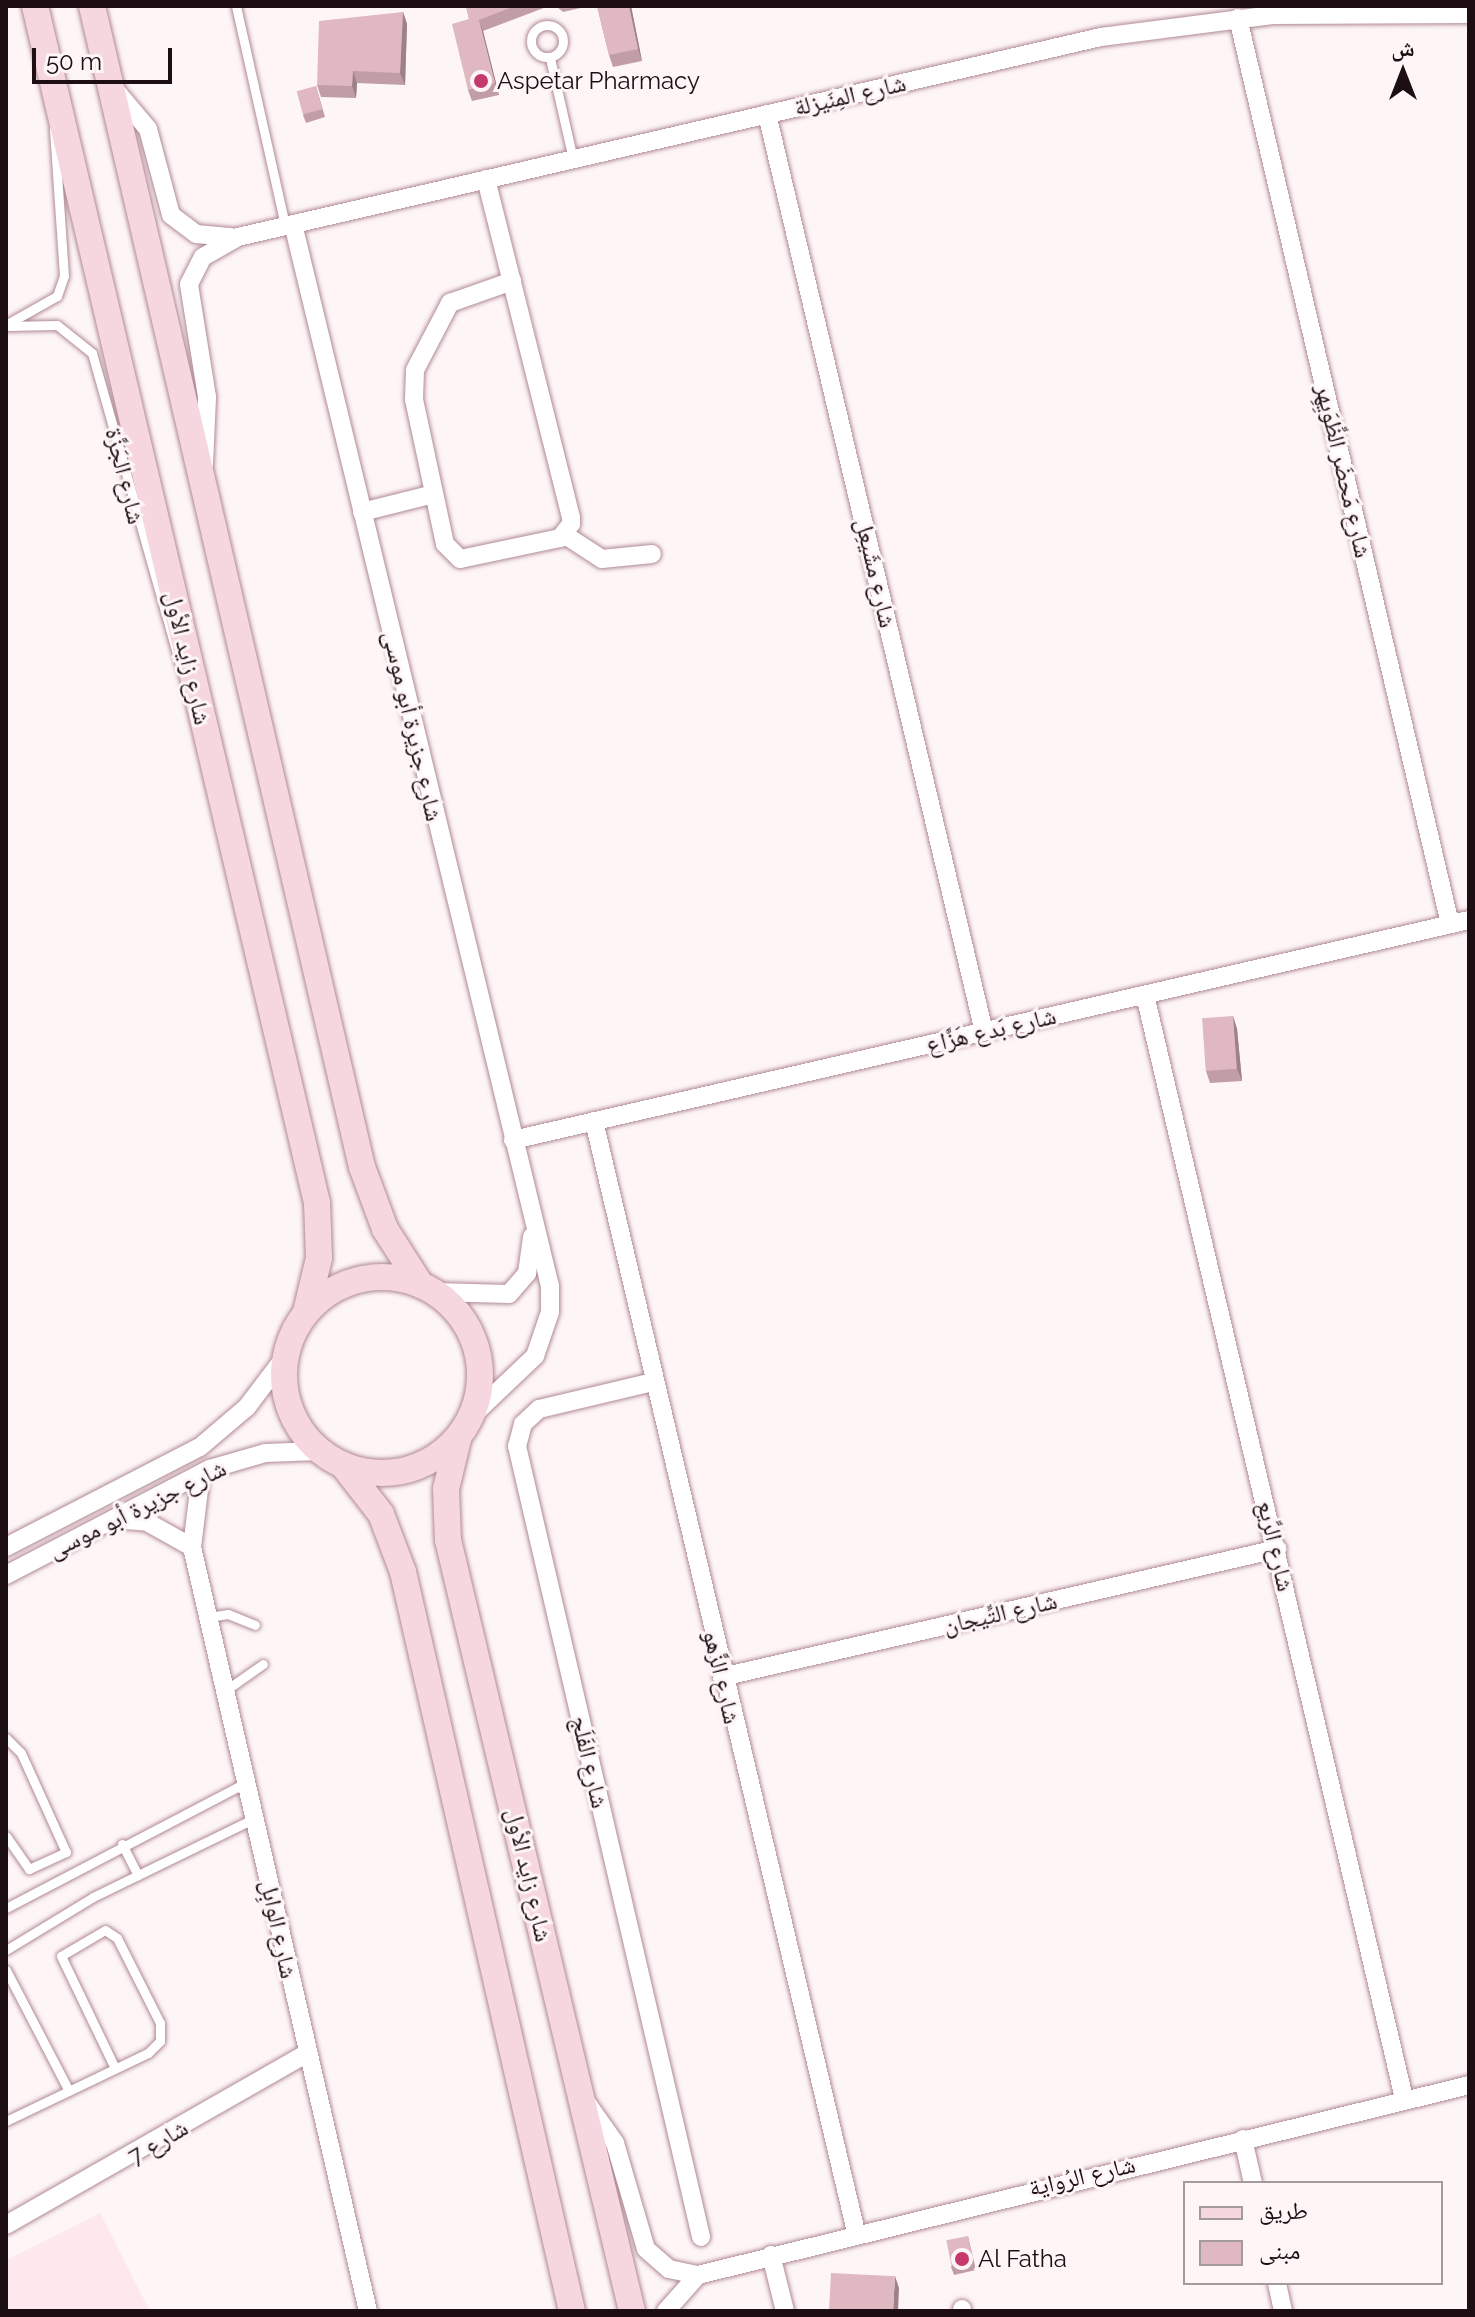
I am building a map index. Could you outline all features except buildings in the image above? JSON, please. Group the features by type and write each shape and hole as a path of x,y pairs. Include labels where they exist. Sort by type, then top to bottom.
{"main road":[{"name":"شارع زايد الأول","path":"35,6 56,106 317,1203 319,1258 306,1312"},
{"path":"92,6 362,1167 385,1229 428,1288 474,1339 481,1369 473,1415 458,1439 430,1461 396,1473 343,1465 319,1451 290,1409 284,1358 306,1312 350,1282 386,1277 428,1288"},
{"name":"شارع زايد الأول","path":"458,1439 446,1489 448,1540 632,2311"},
{"path":"343,1465 381,1514 398,1557 544,2173 572,2311"},
{"path":"544,2173 542,2235 556,2311"}],"street":[{"name":"شارع المِنَيزلة","path":"111,85 148,129 166,206 178,223 207,237 238,237 1101,37 1238,18 1329,10 1469,14"},
{"name":"شارع مَحضَر الظِّوَيِهِر","path":"1238,18 1450,924"},
{"name":"شارع مشَيعِل","path":"767,114 984,1032"},
{"path":"486,179 571,518 565,535"},
{"name":"شارع جزيرة أبو موسى","path":"289,225 362,512 532,1229 550,1286 545,1332 520,1377 473,1415"},
{"name":"شارع المِنَيزلة","path":"202,474 207,397 189,284 203,257 238,237"},
{"path":"512,281 450,303 420,355 414,399 445,544 460,559 565,535 602,559 652,554"},
{"path":"362,512 434,494"},
{"name":"شارع بَدع هَزَّاع","path":"513,1140 1469,920"},
{"name":"شارع الرِّيع","path":"1145,995 1404,2098"},
{"name":"شارع الزَّهو","path":"594,1121 722,1677 856,2232"},
{"name":"شارع جزيرة أبو موسى","path":"428,1288 509,1294 527,1273 532,1229"},
{"name":"شارع جزيرة أبو موسى","path":"6,1547 200,1447 247,1407 284,1358"},
{"name":"شارع الفَلَج","path":"653,1382 539,1409 523,1424 517,1446 701,2237"},
{"name":"شارع جزيرة أبو موسى","path":"6,1575 201,1474 265,1453 319,1451"},
{"name":"شارع الوابِل","path":"201,1474 192,1547 306,2054 368,2311"},
{"path":"112,1519 147,1522 192,1547"},
{"name":"شارع التِّيجان","path":"722,1677 1277,1549"},
{"name":"شارع 7","path":"6,2225 306,2054"},
{"name":"شارع الرُواية","path":"698,2275 856,2232 1404,2098 1469,2085"},
{"path":"581,2097 615,2143 646,2249 669,2269 698,2275 666,2311"},
{"path":"1243,2139 1253,2181"},
{"path":"771,2255 785,2311"},
{"path":"1277,2285 1283,2311"}],"lane":[{"name":"شارع جزيرة أبو موسى","path":"236,6 289,225"},
{"path":"550,58 573,159"},
{"name":"شارع الجَزَّة","path":"6,325 57,296 64,276 56,106"},
{"name":"شارع الجَزَّة","path":"6,325 57,325 92,353 169,646 195,685"},
{"path":"209,1617 228,1614 255,1625"},
{"path":"226,1690 263,1664"},
{"path":"6,1738 21,1753 66,1852 29,1869 6,1836"},
{"path":"6,1908 122,1844 247,1782"},
{"path":"6,1950 138,1875 255,1818"},
{"path":"122,1844 138,1875"},
{"path":"6,2121 69,2091 115,2068 156,2047 161,2033 117,1938 105,1930 61,1956 115,2068"},
{"path":"6,1970 69,2091"}],"shaded area":[{"path":"100,2213 150,2311 6,2311 6,2260"}],"place":[{"name":"Aspetar Pharmacy","path":"481,81"},
{"name":"Al Fatha","path":"962,2259"}]}
